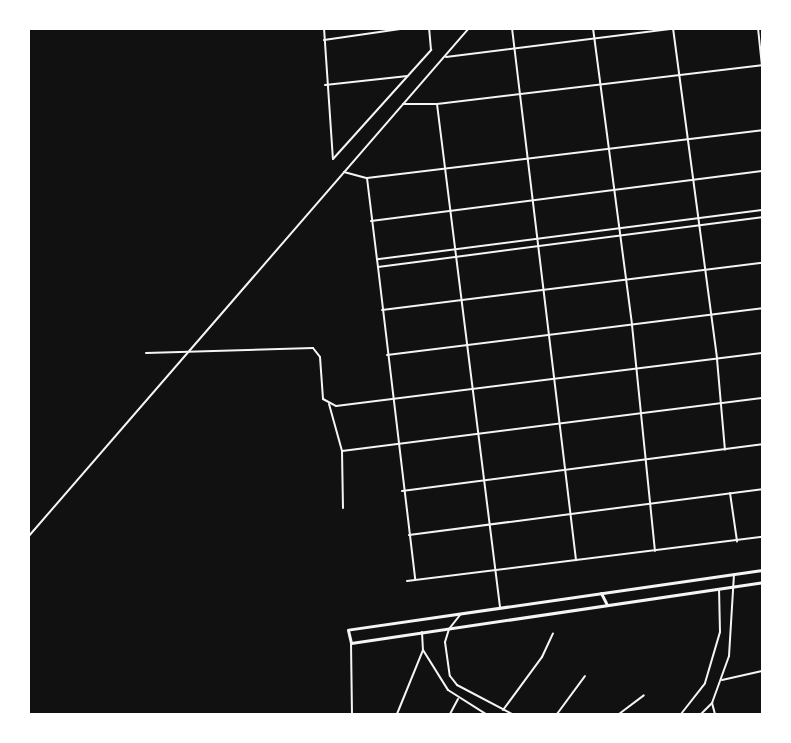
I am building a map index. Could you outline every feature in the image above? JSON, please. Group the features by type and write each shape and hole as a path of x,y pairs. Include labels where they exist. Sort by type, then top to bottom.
{"main road":[{"path":"762,570 348,630 351,643 762,582"},
{"path":"601,593 607,605"}],"street":[{"path":"324,28 325,86 333,159 431,50 429,28"},
{"path":"324,40 407,28"},
{"path":"28,537 469,28"},
{"path":"512,28 576,560"},
{"path":"593,28 632,325 656,551"},
{"path":"446,57 678,28"},
{"path":"403,104 437,104 679,73 762,66 758,28"},
{"path":"674,29 717,359 725,450"},
{"path":"325,86 408,76"},
{"path":"437,104 500,609"},
{"path":"344,172 367,178 528,160 688,137 762,130"},
{"path":"371,221 693,178 762,171"},
{"path":"367,178 402,491 415,579"},
{"path":"376,259 762,210"},
{"path":"378,267 762,217"},
{"path":"382,310 762,262"},
{"path":"387,355 762,308"},
{"path":"146,352 313,348 320,354 322,396 329,404 342,451 343,508"},
{"path":"329,404 336,406 392,401 636,371 762,352"},
{"path":"342,451 762,398"},
{"path":"402,491 762,444"},
{"path":"409,535 762,489"},
{"path":"730,493 737,541"},
{"path":"407,580 762,537"},
{"path":"701,714 711,703 722,680 729,656 731,587 734,574"},
{"path":"681,714 705,683 720,632 719,589"},
{"path":"460,615 449,629 445,642 450,676 457,685 512,714"},
{"path":"396,714 423,650 422,633"},
{"path":"504,710 542,657 554,633"},
{"path":"351,643 352,714"},
{"path":"423,650 448,690 458,699 486,714"},
{"path":"722,680 762,671"},
{"path":"557,714 585,676"},
{"path":"619,714 644,695"},
{"path":"450,714 458,699"},
{"path":"711,703 715,714"}]}
